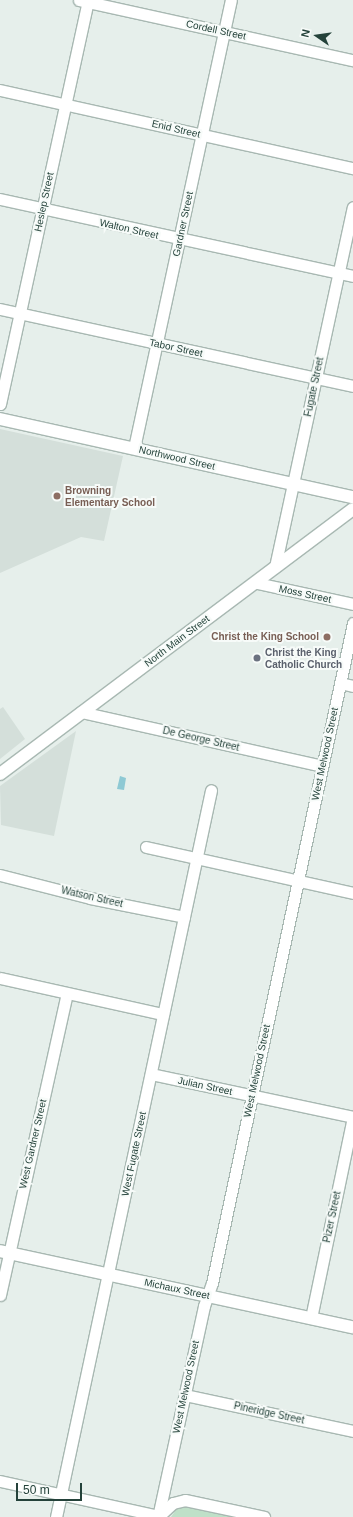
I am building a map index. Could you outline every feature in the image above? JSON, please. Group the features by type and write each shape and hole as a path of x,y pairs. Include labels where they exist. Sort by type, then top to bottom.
{"street":[{"name":"Gardner Street","path":"134,448 231,0"},
{"name":"Cordell Street","path":"85,1 353,60"},
{"name":"Heslep Street","path":"0,404 65,104 85,1"},
{"name":"Enid Street","path":"0,90 353,168"},
{"name":"Walton Street","path":"0,199 179,240 353,276"},
{"name":"Fugate Street","path":"275,567 353,207"},
{"name":"Tabor Street","path":"0,308 157,344 353,386"},
{"name":"Northwood Street","path":"0,419 353,496"},
{"name":"North Main Street","path":"1,773 81,712 257,583 275,567 353,509"},
{"name":"Moss Street","path":"257,583 353,604"},
{"name":"West Melwood Street","path":"159,1517 184,1395 207,1295 212,1283 353,623"},
{"path":"340,683 353,686"},
{"name":"De George Street","path":"81,712 322,766"},
{"name":"West Fugate Street","path":"56,1517 210,790"},
{"path":"146,847 353,893"},
{"name":"Watson Street","path":"0,875 90,898 184,917"},
{"path":"0,978 163,1014"},
{"name":"West Gardner Street","path":"0,1295 4,1252 67,992"},
{"name":"Julian Street","path":"151,1074 353,1117"},
{"name":"Pizer Street","path":"311,1318 353,1117"},
{"name":"Michaux Street","path":"4,1252 353,1327"},
{"name":"Pineridge Street","path":"184,1395 353,1431"},
{"path":"0,1481 61,1493 159,1517 173,1503 185,1500 264,1517"}],"shaded area":[{"name":"Browning Elementary School","path":"0,429 123,456 104,541 81,537 0,573"},
{"path":"3,707 25,739 0,759 0,709"},
{"path":"76,731 54,836 1,825 0,786"}],"green space":[{"path":"188,1504 247,1517 171,1517 178,1507"}],"water":[{"path":"120,776 126,778 124,790 117,789"}],"place":[{"name":"Browning Elementary School","path":"57,496"},
{"name":"Christ the King School","path":"327,637"},
{"name":"Christ the King Catholic Church","path":"257,658"}]}
